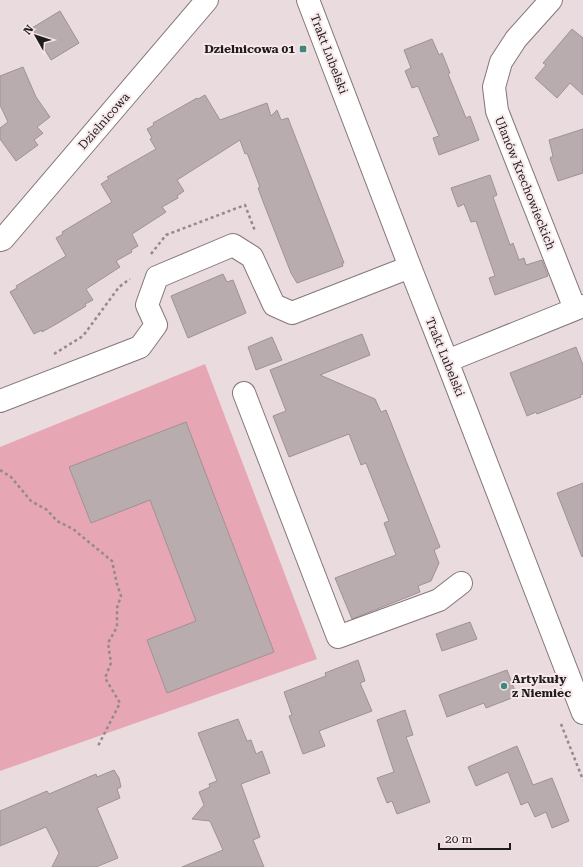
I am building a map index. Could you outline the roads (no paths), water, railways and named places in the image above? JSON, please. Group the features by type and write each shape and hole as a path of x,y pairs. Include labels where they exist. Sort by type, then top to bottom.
{"street":[{"name":"Dzielnicowa","path":"0,240 3,239 207,0"},
{"name":"Trakt Lubelski","path":"308,0 583,713"},
{"name":"Ułanów Krechowieckich","path":"551,0 516,39 502,62 494,87 496,111 579,307"},
{"path":"0,401 140,347 156,325 147,305 158,277 233,245 252,257 274,305 292,313 410,267"},
{"path":"447,361 579,307"},
{"path":"244,393 338,637 439,600 461,583"}],"place":[{"name":"Dzielnicowa 01","path":"303,49"},
{"name":"Artykuły z Niemiec","path":"504,686"}]}
